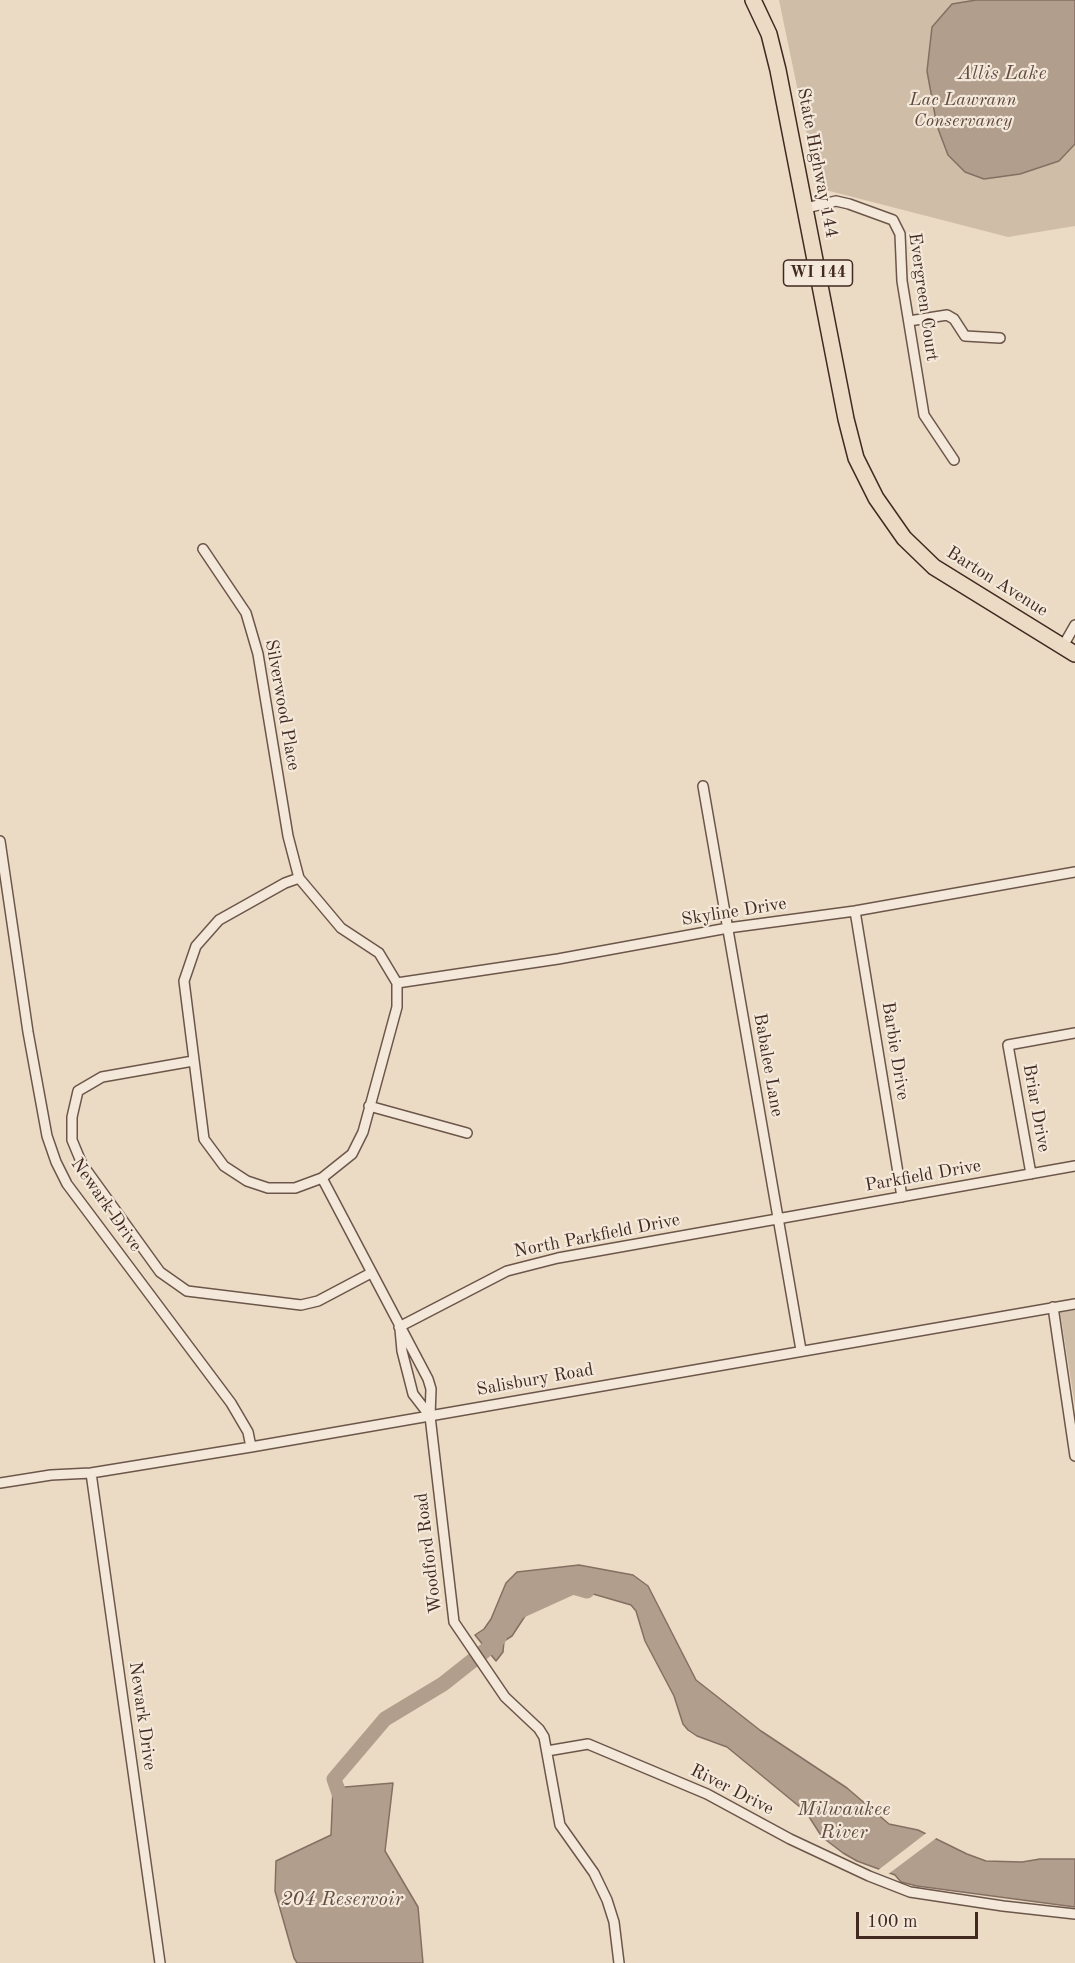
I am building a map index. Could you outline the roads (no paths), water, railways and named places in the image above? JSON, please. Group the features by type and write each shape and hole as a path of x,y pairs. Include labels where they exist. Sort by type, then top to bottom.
{"main road":[{"name":"State Highway 144","path":"753,0 764,22 774,53 846,419 856,458 876,498 904,538"},
{"name":"Barton Avenue","path":"904,538 934,567 1069,650"}],"street":[{"name":"Evergreen Court","path":"806,208 836,201 893,220 900,234 902,281 924,415 954,460"},
{"path":"909,321 947,315 954,319 965,336 1000,338"},
{"name":"Silverwood Place","path":"203,549 246,614 258,654 288,837 299,878"},
{"path":"1069,650 1075,625"},
{"name":"Babalee Lane","path":"703,786 801,1350"},
{"name":"Newark Drive","path":"0,841 30,1044 47,1136 56,1162 67,1184 231,1403 248,1432 251,1447"},
{"name":"Skyline Drive","path":"397,983 558,960 728,928 855,910 1075,872"},
{"path":"299,878 341,928 379,953 397,983 398,1007 363,1132 351,1154 322,1178 296,1188 268,1188 247,1181 224,1166 204,1139 184,981 196,946 219,920 285,883 299,878"},
{"name":"Barbie Drive","path":"855,910 902,1197"},
{"name":"Briar Drive","path":"1031,1173 1008,1045 1075,1033"},
{"path":"193,1061 102,1077 78,1091 72,1116 72,1140 82,1164 160,1272 187,1291 302,1305 318,1301 371,1273"},
{"path":"369,1106 467,1133"},
{"name":"Parkfield Drive","path":"778,1219 1075,1166"},
{"name":"Woodford Road","path":"322,1178 428,1379 431,1389 430,1416 454,1622 505,1697 539,1729 544,1737 560,1825 594,1873 607,1900 614,1922 619,1963"},
{"name":"North Parkfield Drive","path":"399,1327 507,1271 558,1258 778,1219"},
{"name":"Salisbury Road","path":"0,1483 51,1475 91,1473 251,1447 1075,1304"},
{"path":"1053,1307 1075,1450"},
{"name":"Woodford Road","path":"399,1327 402,1351 413,1394 430,1416"},
{"name":"Newark Drive","path":"91,1473 160,1963"},
{"name":"River Drive","path":"547,1751 588,1744 707,1794 790,1839 869,1876 910,1892 1075,1914"}],"water":[{"name":"Allis Lake","path":"976,0 1075,0 1075,144 1059,161 1020,174 984,179 965,172 948,155 937,126 927,71 932,27 952,4"},
{"name":"Milwaukee River","path":"579,1565 633,1575 648,1586 696,1680 761,1731 847,1788 889,1824 918,1830 986,1861 1022,1862 1040,1859 1075,1859 1075,1907 917,1886 901,1882 895,1875 857,1861 843,1853 822,1837 806,1812 727,1747 697,1736 688,1730 683,1724 674,1696 645,1641 636,1611 631,1605 576,1589 560,1587 550,1591 529,1610 512,1636 504,1641 503,1652 496,1661 475,1635 484,1629 491,1619 506,1583 517,1572"},
{"name":"204 Reservoir","path":"393,1783 385,1851 418,1907 423,1963 297,1963 275,1891 276,1861 331,1835 333,1788"}],"waterway":[{"name":"Milwaukee River","path":"518,1612 573,1587 587,1591"},
{"name":"Milwaukee River","path":"343,1805 334,1779 385,1719 443,1684 496,1642 500,1636"}],"park label":[{"name":"Lac Lawrann Conservancy","path":"963,110"}]}
